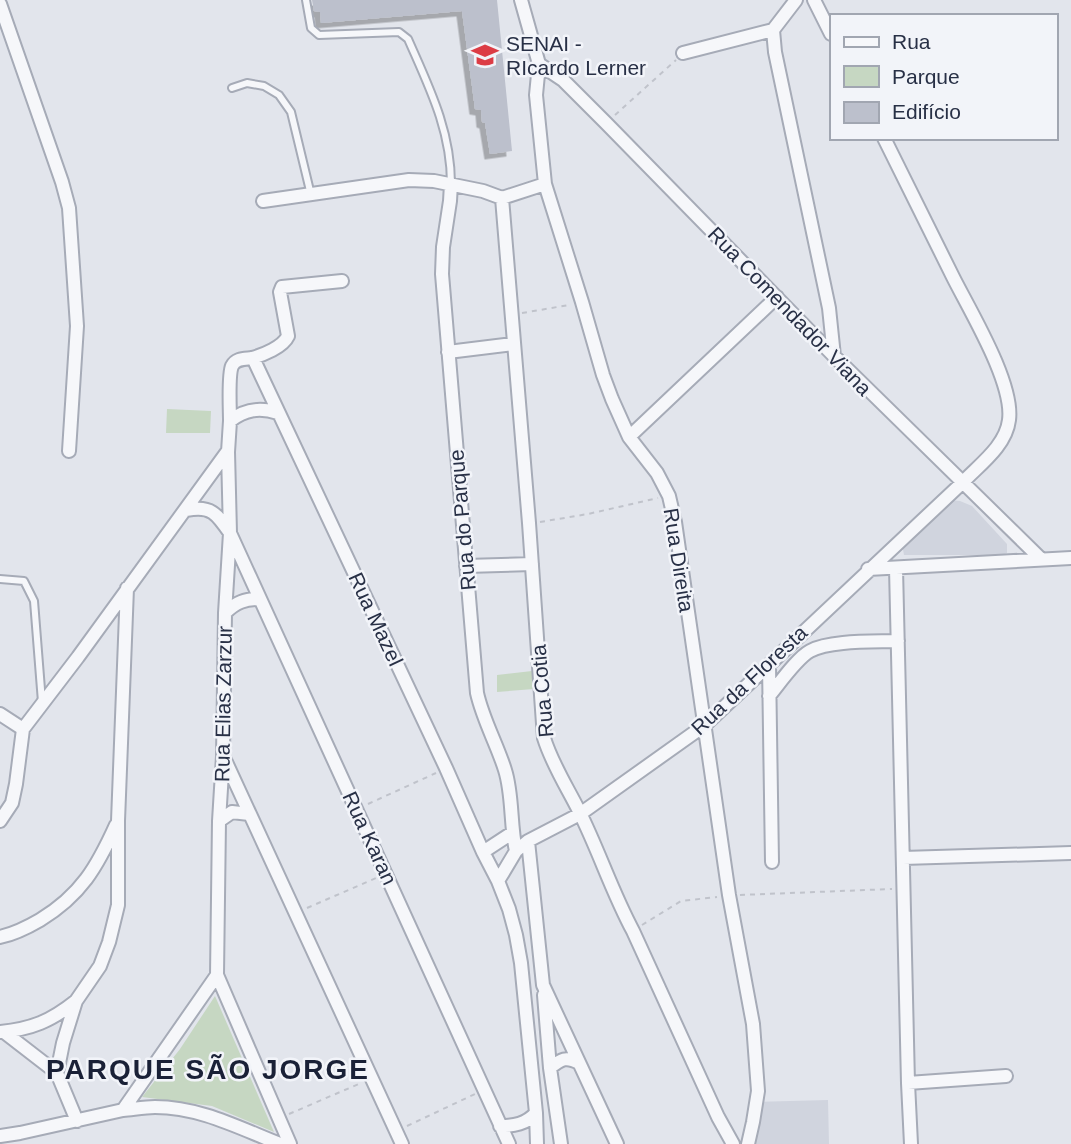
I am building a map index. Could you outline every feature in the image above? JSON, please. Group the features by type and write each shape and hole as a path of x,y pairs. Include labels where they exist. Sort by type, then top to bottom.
{"street":[{"name":"Rua Direita","path":"521,0 539,64 536,95 545,184 603,375 629,437 657,473 669,496 675,522 729,895 753,1024 758,1091 748,1144"},
{"path":"683,53 773,30 796,0"},
{"path":"814,0 830,32"},
{"path":"0,4 69,208 77,326 69,451"},
{"path":"773,30 775,52 829,308 834,356"},
{"name":"Rua Comendador Viana","path":"539,64 563,80 834,356 1041,559"},
{"name":"Rua da Floresta","path":"498,881 516,851 528,841 580,814 705,725 962,483 1005,435 1010,409 1004,382 885,140"},
{"path":"263,201 409,180 434,180 502,198 545,184"},
{"name":"Rua do Parque","path":"451,184 442,274 477,694 485,722 506,772 516,851"},
{"name":"Rua Cotia","path":"502,198 544,738 548,752 580,814 617,901 718,1118 733,1144"},
{"path":"253,358 274,349 288,336 280,292 282,287 342,281"},
{"path":"629,437 777,297"},
{"path":"449,352 513,344"},
{"name":"Rua Mazel","path":"253,358 446,768 509,909 521,962 537,1144"},
{"name":"Rua Elias Zarzur","path":"217,975 225,613 230,533 228,452 232,366 238,360 253,358"},
{"path":"230,421 239,414 260,409 278,413"},
{"path":"0,821 12,803 23,729 228,452"},
{"path":"187,510 207,509 214,513 230,533"},
{"name":"Rua Karan","path":"230,533 509,1144"},
{"path":"898,542 898,641 911,1144"},
{"path":"868,569 1071,558"},
{"path":"466,566 532,564"},
{"path":"2,1032 40,1024 58,1016 76,1001 100,966 109,942 118,905 118,821 127,588"},
{"path":"225,613 240,601 260,599"},
{"path":"769,696 809,651 822,646 898,641"},
{"path":"769,665 772,862"},
{"path":"0,714 23,729"},
{"path":"223,756 402,1144"},
{"path":"219,821 232,812 249,814"},
{"path":"0,937 31,926 60,908 94,868 118,821"},
{"path":"483,852 512,833"},
{"path":"528,841 550,1068 561,1144"},
{"path":"903,858 1071,853"},
{"path":"123,1110 217,975"},
{"path":"217,975 290,1144"},
{"path":"544,985 617,1144"},
{"path":"57,1073 76,1001"},
{"path":"2,1032 57,1073 77,1121"},
{"path":"550,1068 564,1059 579,1063"},
{"path":"908,1083 1006,1076"},
{"path":"0,1136 123,1110 156,1107 185,1110 216,1118 280,1144"},
{"path":"500,1126 526,1122 536,1113"}],"lane":[{"path":"306,0 311,28 319,35 400,32 408,39 442,120 449,148 451,184"},
{"path":"232,88 247,83 264,86 279,95 291,112 311,195"},
{"path":"0,579 24,582 34,601 43,704"}],"path":[{"path":"606,123 683,53"},
{"path":"511,315 582,302"},
{"path":"529,523 588,514 669,496"},
{"path":"357,809 446,768"},
{"path":"295,914 386,873"},
{"path":"633,931 681,901 729,895 904,888"},
{"path":"279,1119 372,1078"},
{"path":"396,1131 485,1090"}],"shaded area":[{"path":"948,500 972,506 1007,544 1007,553 904,555 902,544"},
{"path":"828,1100 829,1144 756,1144 756,1102"}],"green space":[{"path":"167,409 211,411 210,433 166,433"},
{"path":"532,671 534,689 497,692 497,675"},
{"path":"215,996 274,1132 212,1106 142,1097 180,1049"}],"building":[{"name":"SENAI - RIcardo Lerner","path":"312,0 497,0 512,151 490,154 481,110 475,109 462,11 321,23 320,12 314,11"}],"place":[{"name":"SENAI - RIcardo Lerner","path":"485,55"}],"district":[{"name":"PARQUE SÃO JORGE","path":"208,1069"}]}
